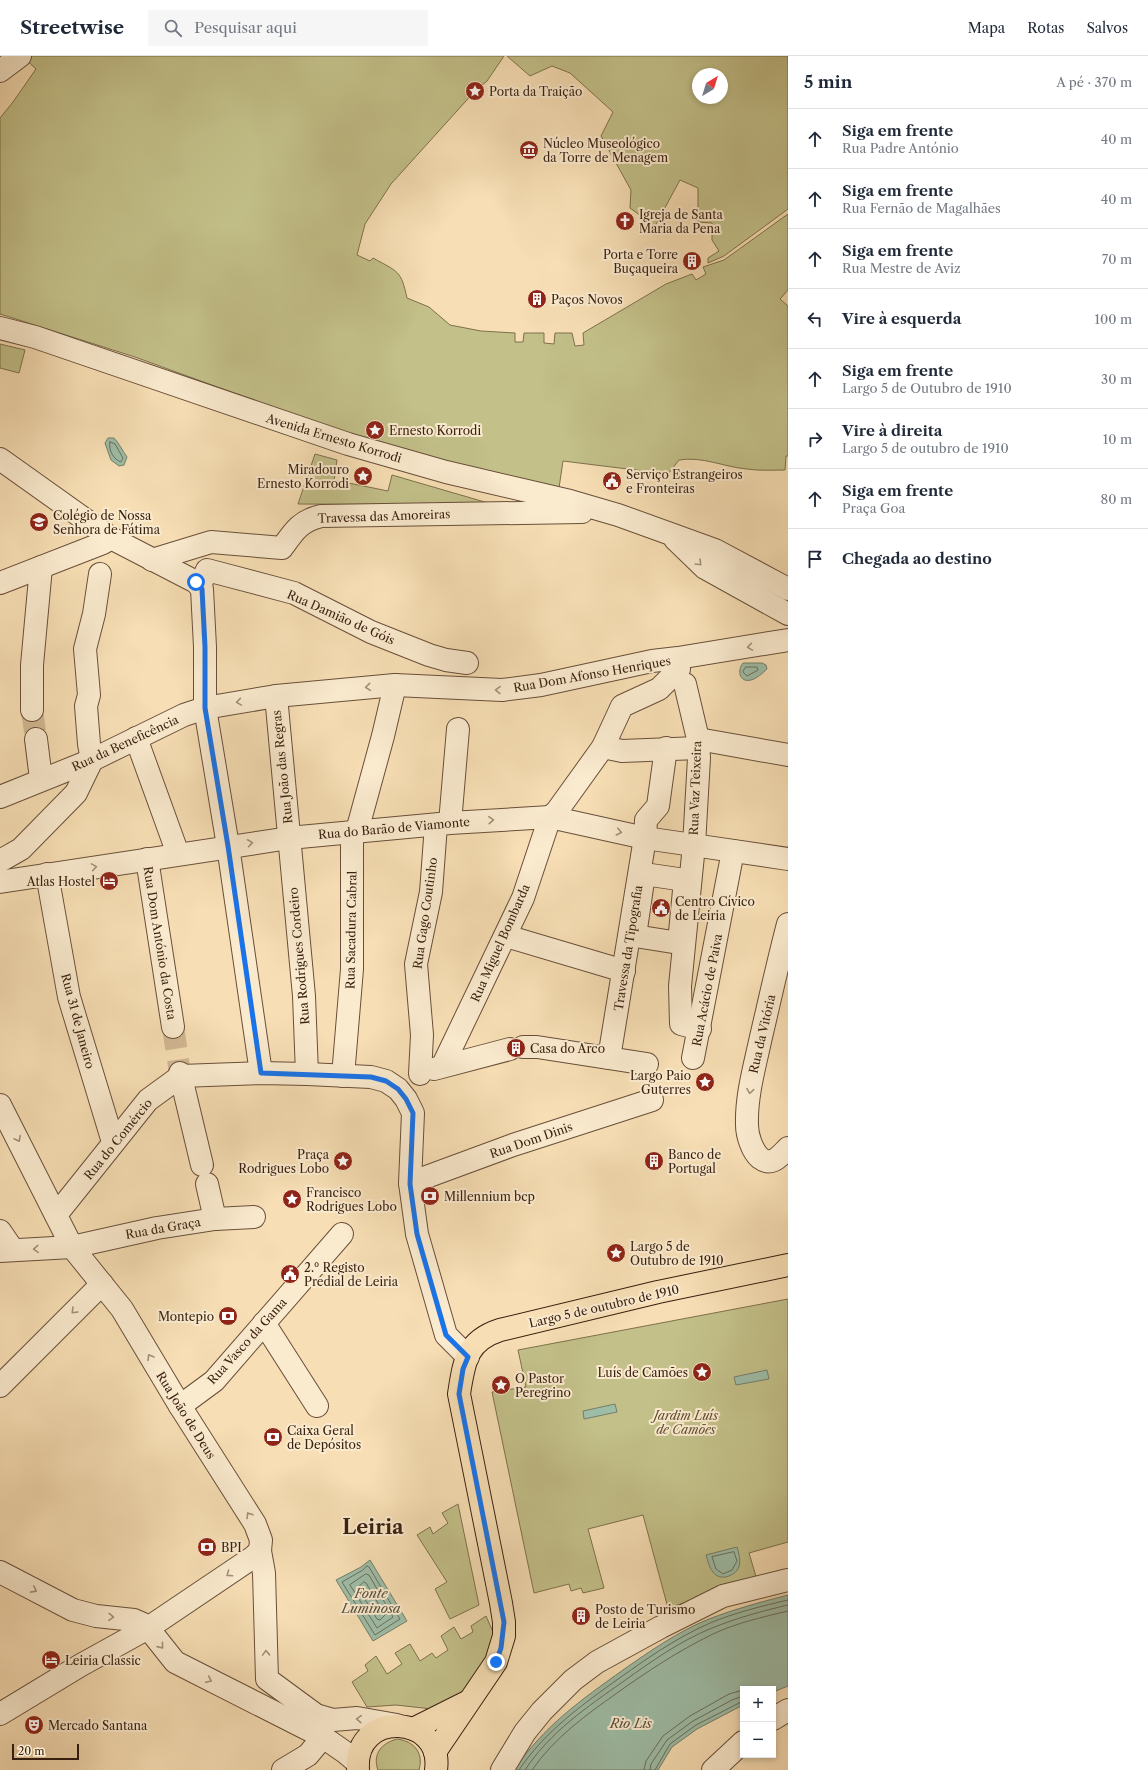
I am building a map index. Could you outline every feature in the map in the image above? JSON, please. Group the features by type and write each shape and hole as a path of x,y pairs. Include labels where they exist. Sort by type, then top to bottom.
{"main road":[{"name":"Largo 5 de outubro de 1910","path":"471,1699 496,1662 501,1648 504,1622 459,1394 463,1369 468,1357 479,1340 486,1335 500,1330 658,1292 788,1265"},
{"path":"405,1727 471,1699"},
{"path":"437,1764 471,1699"},
{"path":"358,1767 360,1751 366,1741 374,1732 385,1727 405,1727 423,1734 437,1764"}],"street":[{"path":"0,71 20,56"},
{"name":"Avenida Ernesto Korrodi","path":"0,328 35,337 348,444 446,472 608,512 715,550 788,589"},
{"path":"0,459 111,538 200,584 202,589 205,647 205,708 228,846 261,1073"},
{"name":"Travessa das Amoreiras","path":"152,560 211,542 282,548 300,524 309,519 321,516 608,512"},
{"path":"671,535 705,568 788,614"},
{"path":"0,583 103,543 111,538"},
{"path":"32,710 32,665 41,567"},
{"name":"Rua Damião de Góis","path":"200,584 207,570 294,593 371,632 429,655 446,660 467,663"},
{"path":"0,862 20,849 76,793 92,760 88,744 86,706 89,695 85,649 94,614 100,574"},
{"name":"Rua Dom Afonso Henriques","path":"205,708 276,696 395,685 502,690 541,685 652,661 788,640"},
{"name":"Rua Vaz Teixeira","path":"603,747 622,706 682,677 698,743 694,845 680,986 681,1024 700,1029"},
{"name":"Rua Sacadura Cabral","path":"343,1076 352,969 355,831 383,736 395,685"},
{"name":"Rua João das Regras","path":"276,696 289,838"},
{"name":"Rua da Beneficência","path":"0,797 41,779 92,760 184,715 205,708"},
{"name":"Rua Gago Coutinho","path":"420,1074 422,1035 416,964 431,892 458,729"},
{"path":"136,738 178,854"},
{"path":"36,739 41,779"},
{"path":"550,817 557,811 603,747 622,751 666,748 698,743 788,755"},
{"name":"Travessa da Tipografia","path":"609,1058 645,838 646,820 658,806 666,748"},
{"name":"Rua do Barão de Viamonte","path":"0,882 228,846 289,838 355,831 550,817 645,838 788,859"},
{"name":"Rua Miguel Bombarda","path":"443,1065 506,936 522,898 550,817"},
{"name":"Rua Rodrigues Cordeiro","path":"289,838 296,926 304,996 307,1074"},
{"name":"Rua Acácio de Paiva","path":"693,1058 700,1029 733,851"},
{"name":"Rua Dom António da Costa","path":"147,859 173,1027"},
{"name":"Rua 31 de Janeiro","path":"47,874 69,997 113,1142"},
{"path":"506,936 624,971"},
{"name":"Rua da Vitória","path":"779,1166 758,1156 754,1149 747,1125 749,1096 755,1065 786,938"},
{"path":"398,1089 420,1074 443,1065 516,1048 537,1047 647,1064"},
{"path":"215,1219 180,1075 261,1073 307,1074 371,1077 386,1081 398,1089 406,1099 413,1113 410,1184 417,1234 430,1274 446,1335 468,1357"},
{"name":"Rua do Comércio","path":"56,1215 148,1100 180,1075"},
{"name":"Rua Dom Dinis","path":"410,1184 513,1145 652,1100"},
{"name":"Rua João de Deus","path":"0,1105 72,1247 122,1309 180,1406 255,1524 261,1540 260,1551 264,1573 267,1680"},
{"path":"779,1166 776,1160 788,1148"},
{"name":"Rua da Graça","path":"7,1250 72,1247 157,1228 215,1219 254,1216"},
{"path":"0,1231 7,1250"},
{"name":"Rua Vasco da Gama","path":"180,1406 214,1381 342,1234"},
{"path":"0,1386 102,1284"},
{"path":"264,1323 317,1406"},
{"path":"0,1714 81,1665 148,1628 252,1558 260,1551"},
{"path":"0,1572 73,1610 96,1616 134,1620 148,1628 175,1662 185,1669 246,1697 332,1741 358,1767"},
{"path":"502,1770 525,1732 542,1711 573,1680 597,1662 661,1627 724,1596 788,1580"},
{"path":"246,1697 267,1680 316,1715 333,1720 358,1718 405,1727"},
{"path":"776,1717 788,1710"},
{"path":"282,1770 308,1755 324,1737"},
{"path":"713,1770 740,1745"}],"green space":[{"path":"22,56 504,56 487,81 475,91 391,184 365,224 357,255 370,261 373,258 393,269 403,282 407,298 429,307 450,325 481,331 515,333 515,342 523,342 524,333 544,333 544,343 554,344 555,333 572,333 575,346 584,345 583,333 666,284 692,274 696,280 706,274 703,267 724,260 788,214 788,290 780,299 788,306 788,456 786,456 785,470 752,470 696,459 688,459 679,460 668,474 563,461 559,488 450,462 349,435 135,357 0,314 0,118 36,69"},
{"path":"507,56 788,56 788,209 724,256 708,263 708,258 719,251 712,240 712,223 695,222 698,206 698,188 680,180 655,226 630,208 631,190 601,136 613,112 570,73 552,66 530,76"},
{"path":"0,344 25,350 19,373 0,368"},
{"path":"315,454 337,460 334,480 388,491 392,475 495,505 298,504"},
{"name":"Jardim Luís de Camões","path":"788,1299 788,1542 749,1553 757,1580 668,1608 643,1515 588,1529 604,1588 583,1593 581,1588 571,1591 569,1584 534,1593 492,1392 526,1387 518,1350"},
{"path":"458,1504 479,1605 450,1619 435,1589 447,1582 417,1535 430,1527 433,1534 448,1523 442,1513"},
{"path":"486,1616 494,1634 482,1674 460,1695 432,1709 396,1705 367,1707 352,1682 368,1671 365,1665 376,1656 387,1674 402,1664 395,1653 410,1644 420,1661 432,1653 436,1658 448,1650 441,1636 454,1627 461,1639 473,1632 471,1626"},
{"path":"397,1739 413,1745 419,1753 419,1770 378,1770 376,1764 377,1754 387,1743"}],"water":[{"path":"108,438 114,438 127,457 124,465 119,466 111,460 105,443"},
{"path":"743,663 762,663 766,665 767,669 751,680 744,680 740,675 740,669"},
{"path":"767,1370 769,1379 736,1385 734,1377"},
{"path":"615,1404 617,1412 584,1419 583,1411"},
{"path":"737,1547 740,1561 738,1569 732,1575 726,1577 717,1576 714,1574 706,1555"},
{"name":"Fonte Luminosa","path":"370,1560 407,1621 373,1641 336,1580 361,1567"},
{"name":"Rio Lis","path":"788,1595 788,1686 776,1691 776,1686 740,1686 740,1707 697,1729 672,1747 658,1770 514,1770 538,1740 564,1715 592,1692 623,1670 687,1629 709,1619"}],"tunnel":[{"path":"32,710 36,739"},
{"path":"173,1027 180,1073"}],"place":[{"name":"Porta da Traição","path":"475,91"},
{"name":"Núcleo Museológico da Torre de Menagem","path":"529,150"},
{"name":"Igreja de Santa Maria da Pena","path":"625,221"},
{"name":"Porta e Torre Buçaqueira","path":"692,261"},
{"name":"Paços Novos","path":"537,299"},
{"name":"Ernesto Korrodi","path":"375,430"},
{"name":"Miradouro Ernesto Korrodi","path":"363,476"},
{"name":"Serviço Estrangeiros e Fronteiras","path":"612,481"},
{"name":"Colégio de Nossa Senhora de Fátima","path":"39,522"},
{"name":"Atlas Hostel","path":"109,881"},
{"name":"Centro Cívico de Leiria","path":"661,908"},
{"name":"Casa do Arco","path":"516,1048"},
{"name":"Largo Paio Guterres","path":"705,1082"},
{"name":"Praça Rodrigues Lobo","path":"343,1161"},
{"name":"Banco de Portugal","path":"654,1161"},
{"name":"Millennium bcp","path":"430,1196"},
{"name":"Francisco Rodrigues Lobo","path":"292,1199"},
{"name":"Largo 5 de Outubro de 1910","path":"616,1253"},
{"name":"2.º Registo Predial de Leiria","path":"290,1274"},
{"name":"Montepio","path":"228,1316"},
{"name":"Luís de Camões","path":"702,1372"},
{"name":"O Pastor Peregrino","path":"501,1385"},
{"name":"Caixa Geral de Depósitos","path":"273,1437"},
{"name":"BPI","path":"207,1547"},
{"name":"Posto de Turismo de Leiria","path":"581,1616"},
{"name":"Leiria Classic","path":"51,1660"},
{"name":"Mercado Santana","path":"34,1725"}],"district":[{"name":"Leiria","path":"373,1527"}],"route":[{"path":"196,582 200,584 202,589 205,647 205,708 228,846 261,1073 371,1077 386,1081 398,1089 406,1099 413,1113 410,1184 417,1234 430,1274 446,1335 468,1357 463,1369 459,1394 504,1622 504,1636 496,1662"}]}
